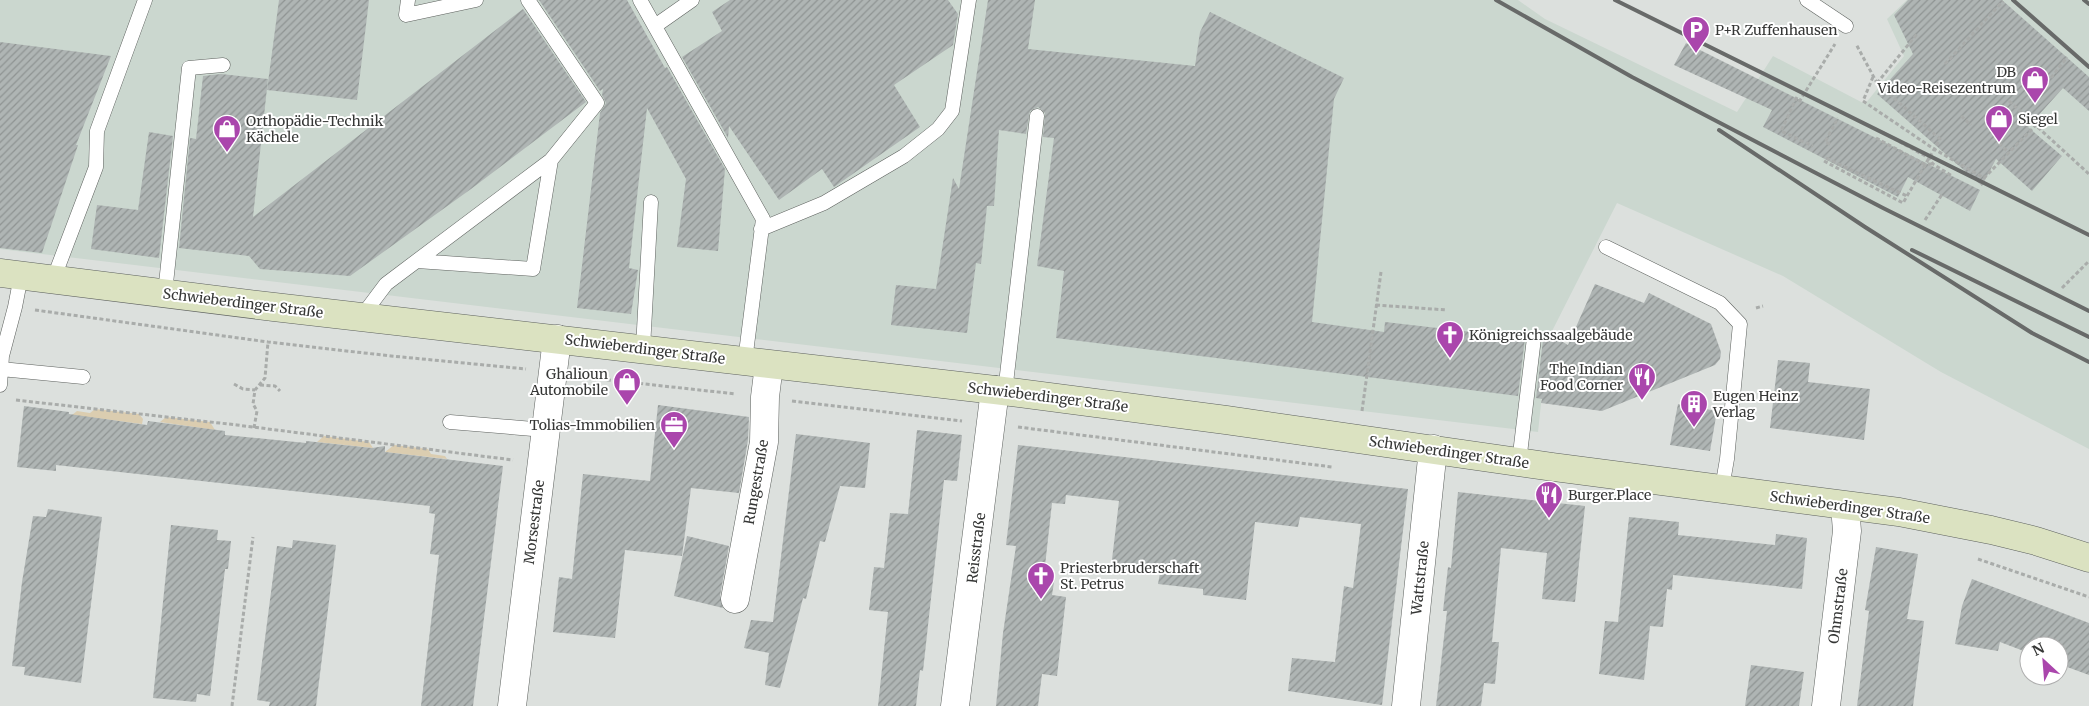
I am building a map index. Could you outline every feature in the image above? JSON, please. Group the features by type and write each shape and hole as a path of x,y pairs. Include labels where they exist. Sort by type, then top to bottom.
{"main road":[{"name":"Schwieberdinger Straße","path":"10,274 643,348 1226,420 1519,462 1899,512 1991,530 2089,558"}],"street":[{"name":"Morsestraße","path":"512,706 557,339"},
{"name":"Rungestraße","path":"735,599 764,442 765,397 757,363"},
{"name":"Reisstraße","path":"955,706 992,424 1000,391"},
{"name":"Wattstraße","path":"1406,706 1433,449"},
{"name":"Ohmstraße","path":"1826,706 1847,531 1845,506"}],"lane":[{"path":"53,280 96,167 97,131 145,0"},
{"path":"408,0 406,15 476,0"},
{"path":"362,316 386,284 551,160 597,102 528,0"},
{"path":"640,0 683,80 763,219 761,229 757,363"},
{"path":"655,26 692,0"},
{"path":"761,229 824,203 904,156 938,129 952,111 969,0"},
{"path":"1807,0 1846,26"},
{"path":"165,293 189,68 223,65"},
{"name":"Reisstraße","path":"1000,391 1037,116"},
{"path":"417,261 532,269 551,160"},
{"path":"643,348 651,202"},
{"path":"1606,247 1720,303 1740,324 1727,459 1722,488"},
{"path":"0,385 2,356 15,307 10,274"},
{"path":"1519,462 1534,338"},
{"path":"1,369 83,377"},
{"path":"450,422 545,430"}],"path":[{"path":"1946,64 2003,2"},
{"path":"1799,102 1846,26 1877,83 1940,139 1903,203 1825,159 1906,196"},
{"path":"1877,83 1917,34"},
{"path":"2051,78 2068,57"},
{"path":"1874,77 1863,101 1934,149 1984,178 2036,125"},
{"path":"1796,97 1781,130 1813,146"},
{"path":"2009,101 2089,174"},
{"path":"1961,116 1971,125"},
{"path":"1830,144 1825,142 1838,118"},
{"path":"1882,132 1929,158 1933,164 1952,176"},
{"path":"1876,138 1924,164 1933,164"},
{"path":"2000,143 2009,153"},
{"path":"1925,220 1943,193"},
{"path":"2062,288 2089,261"},
{"path":"1358,439 1381,272"},
{"path":"1376,305 1447,310"},
{"path":"1756,307 1763,306"},
{"path":"15,307 268,342 553,372 992,424 1338,468"},
{"path":"254,428 257,411 253,404 255,390 265,378 268,342"},
{"path":"234,384 243,389 255,390"},
{"path":"260,384 275,386 280,391"},
{"path":"9,400 541,464"},
{"path":"232,706 253,537"},
{"path":"1973,558 2089,597"}],"shaded area":[{"path":"0,0 1518,0 1545,19 1737,112 1773,56 1865,104 1904,56 1887,19 1907,0 2089,0 2089,449 1941,372 1783,276 1617,203 1548,339 1538,432 0,249"},
{"path":"95,409 139,414 143,419 142,424 72,415 77,411 90,413"},
{"path":"166,417 210,422 215,430 160,422"},
{"path":"324,436 369,442 373,448 317,442"},
{"path":"394,445 428,449 431,454 445,456 447,459 385,452"}],"building":[{"path":"279,0 369,0 357,100 267,90"},
{"path":"539,0 627,0 725,169 718,251 677,247 686,179 647,108 629,268 638,270 631,314 577,308 600,113 606,103 602,95 603,89 600,91"},
{"path":"730,0 948,0 958,14 953,45 894,85 920,127 834,187 822,169 779,200 729,126 728,138 682,57 722,31 712,12"},
{"path":"988,0 1035,0 1028,49 1195,66 1200,32 1210,12 1344,78 1334,99 1312,322 1384,332 1385,322 1525,338 1518,396 1056,338 1064,271 1037,266 1054,138 1043,137 1045,113 1038,107 1030,111 1026,134 999,130 994,206 987,206 981,264 976,263 967,333 891,325 896,285 936,289 953,178 959,189"},
{"path":"1908,0 2002,0 2089,77 2089,111 2063,88 2028,127 2062,156 2032,191 1996,159 1982,186 1877,94 1913,54 1894,15"},
{"path":"523,9 586,102 471,189 350,276 260,269 249,256 179,248 190,138 196,139 203,76 221,74 268,79 253,217"},
{"path":"0,42 111,56 76,145 78,145 42,253 0,248"},
{"path":"1686,43 1980,190 1970,211 1908,177 1898,197 1763,127 1772,110 1674,65"},
{"path":"149,132 173,136 159,258 91,249 97,205 138,210"},
{"path":"1595,284 1644,303 1649,293 1711,324 1721,352 1720,359 1715,365 1602,411 1541,403 1542,399 1536,398 1543,340 1550,341 1551,335 1568,345"},
{"path":"1778,360 1810,363 1808,382 1870,389 1864,440 1770,428"},
{"name":"Eugen Heinz Verlag","path":"1678,404 1717,411 1710,451 1670,445"},
{"path":"658,405 749,417 748,440 739,493 691,488 682,556 625,550 615,638 553,632 559,577 572,579 583,474 650,481"},
{"path":"24,406 147,425 148,421 225,431 225,435 372,448 385,446 385,452 503,466 473,706 421,706 439,555 430,554 435,514 429,513 430,506 56,465 56,471 17,467"},
{"path":"917,430 962,435 957,481 944,480 923,671 920,670 916,706 878,706 888,612 869,610 874,567 884,568 890,513 908,514"},
{"path":"796,434 870,443 865,488 840,486 825,542 820,541 806,599 803,598 780,688 765,685 769,653 744,648 751,620 773,622"},
{"path":"1018,445 1408,489 1382,705 1288,691 1292,658 1335,662 1344,586 1353,588 1361,524 1300,517 1298,527 1255,522 1246,600 1203,595 1203,589 1158,584 1160,573 1111,568 1119,501 1066,495 1065,504 1052,503 1044,575 1055,576 1052,595 1066,597 1057,676 1042,674 1038,706 996,706 1003,633 1016,546 1006,545"},
{"path":"1458,492 1585,506 1575,602 1542,599 1547,553 1501,548 1492,642 1499,642 1495,684 1484,683 1481,706 1436,706 1447,611 1443,611 1448,567 1451,568"},
{"path":"48,509 102,517 81,683 24,675 25,667 12,666 22,582 33,516 46,517"},
{"path":"1629,517 1679,522 1678,535 1775,545 1776,534 1807,538 1802,589 1673,575 1672,590 1667,589 1663,627 1650,626 1644,680 1599,674 1605,621 1618,622"},
{"path":"171,525 218,530 217,540 231,541 228,569 225,569 210,696 197,694 196,702 153,698"},
{"path":"687,536 729,546 720,596 723,608 674,596"},
{"path":"293,540 336,545 316,706 269,706 270,702 257,700 277,546 292,548"},
{"path":"1876,547 1918,554 1907,619 1924,621 1913,706 1857,706 1869,611 1865,610"},
{"path":"1972,579 2089,623 2089,675 2069,668 2069,636 2019,636 2019,649 2000,642 1998,651 1955,644 1962,606"},
{"path":"1751,665 1804,672 1799,706 1745,706"}],"railway":[{"path":"1496,0 1632,77 1883,208 2089,311"},
{"path":"1615,0 2089,235"},
{"path":"2013,0 2089,67"},
{"path":"2084,0 2089,4"},
{"path":"1719,130 1865,227 2032,333 2089,362"},
{"path":"1912,250 2089,337"}],"place":[{"name":"P+R Zuffenhausen","path":"1696,54"},
{"name":"DB Video-Reisezentrum","path":"2035,104"},
{"name":"Siegel","path":"1999,143"},
{"name":"Orthopädie-Technik Kächele","path":"227,153"},
{"name":"Königreichssaalgebäude","path":"1450,359"},
{"name":"The Indian Food Corner","path":"1642,401"},
{"name":"Ghalioun Automobile","path":"627,406"},
{"name":"Eugen Heinz Verlag","path":"1694,428"},
{"name":"Tolias-Immobilien","path":"674,449"},
{"name":"Burger.Place","path":"1549,519"},
{"name":"Priesterbruderschaft St. Petrus","path":"1041,600"}]}
